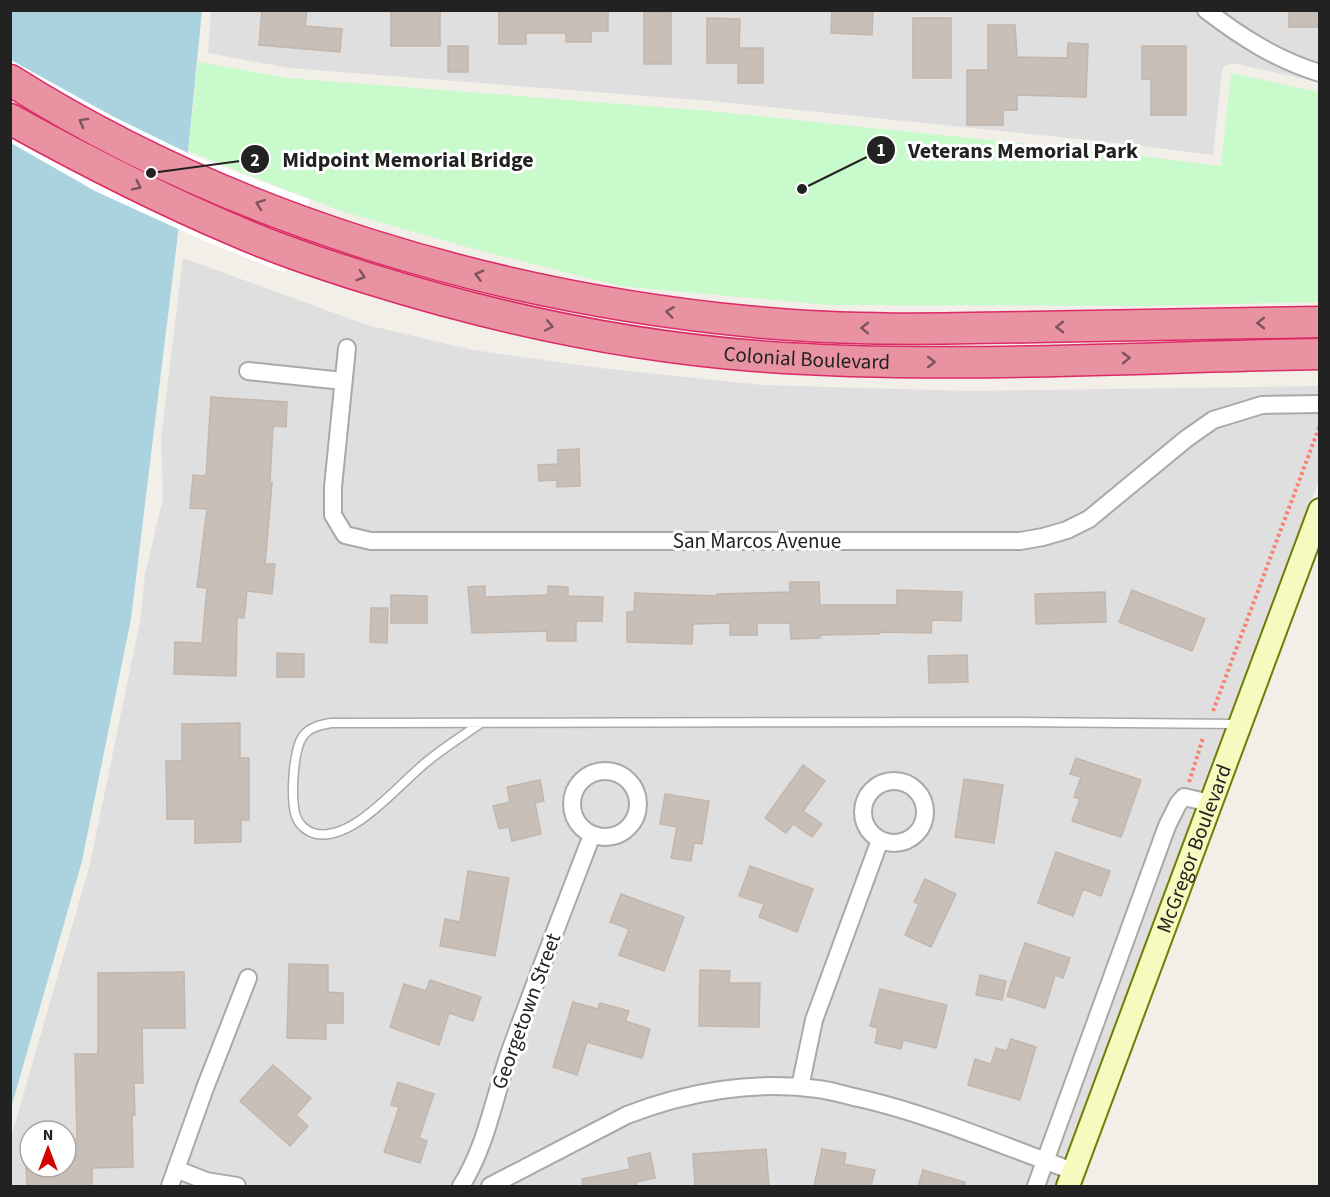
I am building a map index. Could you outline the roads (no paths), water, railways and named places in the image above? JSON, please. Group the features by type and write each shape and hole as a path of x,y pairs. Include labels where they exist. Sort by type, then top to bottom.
{"highway":[{"name":"Colonial Boulevard","path":"10,80 84,123 154,159 314,226 399,254 503,282 573,297 646,309 756,322 858,328 960,329 1320,322"},
{"name":"Colonial Boulevard","path":"10,119 175,204 305,258 424,296 590,334 754,356 859,361 964,362 1320,354"}],"main road":[{"name":"McGregor Boulevard","path":"1071,1179 1320,510"}],"street":[{"path":"1206,10 1243,38 1285,60 1320,73"},
{"name":"San Marcos Avenue","path":"347,348 333,487 333,515 345,535 370,541 1020,541 1067,530 1089,519 1186,439 1213,420 1262,405 1320,404"},
{"path":"248,371 343,381"},
{"path":"601,771 622,775 631,783 637,795 638,806 635,819 628,829 618,835 607,837 592,835 576,821 572,810 572,798 576,787 592,773 601,771"},
{"path":"1036,1186 1167,826 1184,797 1210,803"},
{"name":"Georgetown Street","path":"461,1186 480,1148 510,1053 592,835"},
{"path":"800,1087 814,1020 880,840"},
{"path":"170,1186 248,978"},
{"path":"490,1186 627,1115 651,1106 675,1098 725,1090 775,1086 821,1089 895,1107 968,1131 1046,1161 1071,1179"},
{"path":"176,1169 206,1181 237,1186"}],"lane":[{"path":"481,723 427,761 368,814 350,826 330,834 317,834 307,830 295,814 294,787 297,747 304,735 315,726 331,723 481,723 1240,724"}],"water":[{"path":"11,11 202,11 188,151 131,619 82,861 11,1108"}],"place":[{"name":"Midpoint Memorial Bridge","path":"151,173"},
{"name":"Veterans Memorial Park","path":"802,189"}]}
